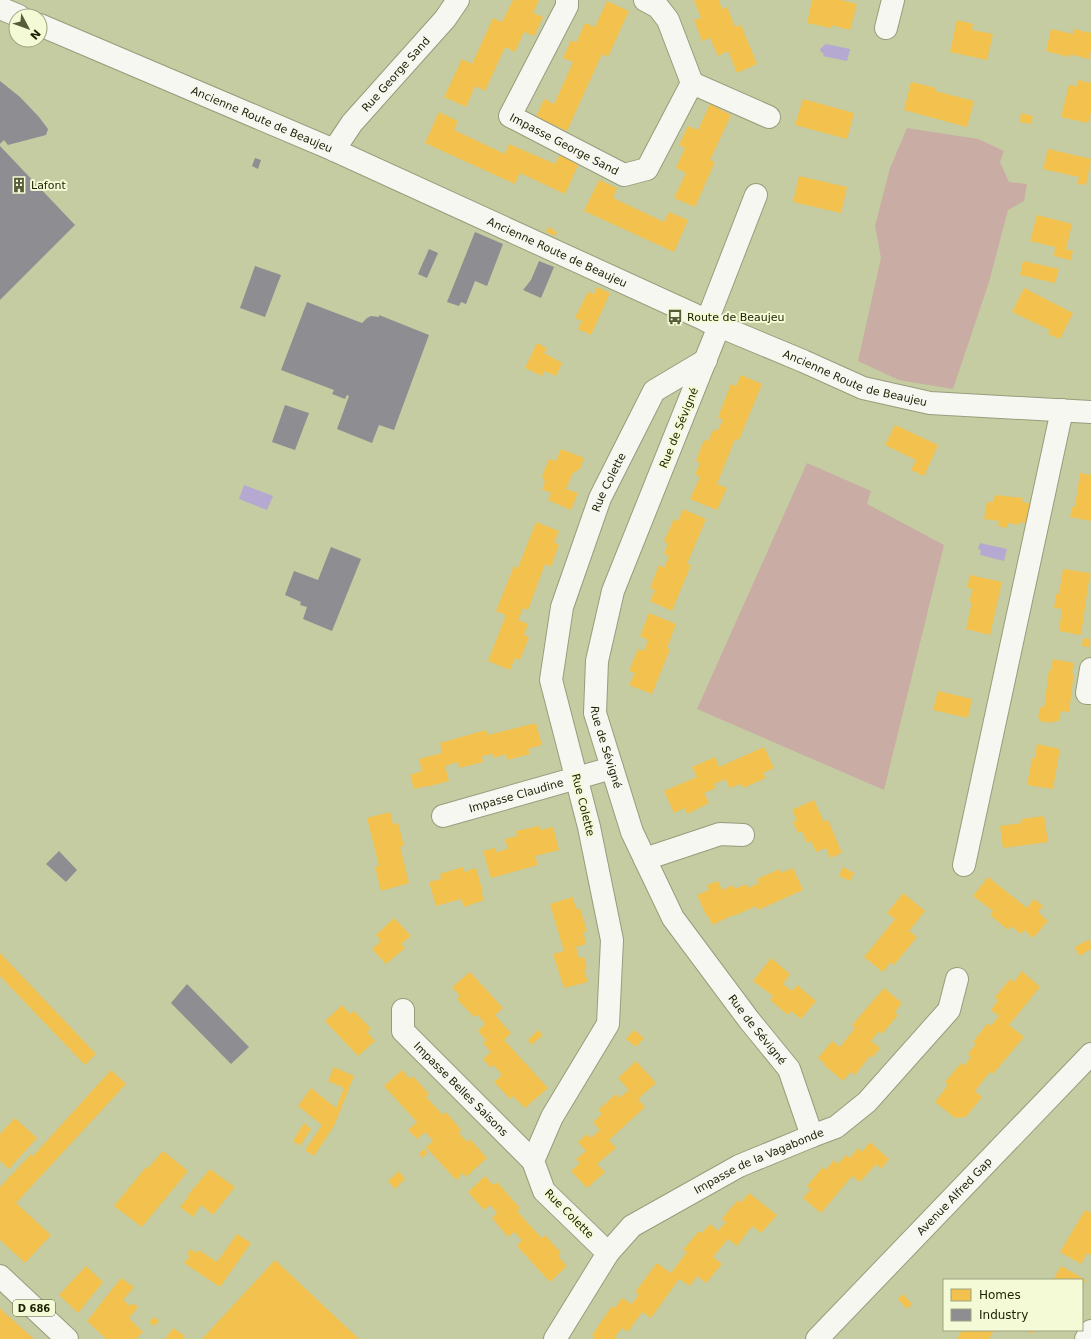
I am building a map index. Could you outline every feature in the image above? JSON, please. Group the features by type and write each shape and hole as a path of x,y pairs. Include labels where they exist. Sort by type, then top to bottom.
{"street":[{"name":"Rue George Sand","path":"334,150 352,123 445,19 458,0"},
{"name":"Impasse George Sand","path":"567,0 567,6 510,116 624,175 647,169 692,83"},
{"path":"645,0 658,7 668,20 692,83 769,117"},
{"path":"886,28 892,0"},
{"name":"Ancienne Route de Beaujeu","path":"48,28 334,150 713,324 803,361 863,388 930,403 1062,410 1091,410"},
{"name":"Rue de Sévigné","path":"756,196 713,324 706,360 614,592 597,661 595,712 632,832 673,918 749,1020 789,1069 812,1136"},
{"name":"Rue Colette","path":"608,1253 544,1191 533,1161 552,1118 608,1024 612,940 589,827 551,680 562,607 600,498 654,391 706,360"},
{"path":"964,866 1062,410"},
{"path":"1091,669 1087,693 1091,693"},
{"name":"Impasse Claudine","path":"443,816 612,768"},
{"path":"645,859 720,834 743,835"},
{"name":"Impasse de la Vagabonde","path":"555,1339 608,1253 632,1226 739,1166 836,1127 867,1102 949,1010 957,979"},
{"name":"Impasse Belles Saisons","path":"403,1010 403,1031 533,1161"},
{"name":"Avenue Alfred Gap","path":"817,1339 1091,1054"},
{"name":"D 686","path":"0,1276 67,1339"},
{"path":"1086,1339 1091,1331"}],"shaded area":[{"path":"826,44 850,49 847,61 823,56 824,54 820,49"},
{"path":"907,128 978,139 1004,151 1000,162 1009,182 1027,184 1024,201 1008,210 989,282 953,389 899,380 858,361 881,258 875,226 890,168"},
{"path":"807,463 871,491 867,504 944,545 884,790 697,709"},
{"path":"244,485 273,496 267,510 239,499"},
{"path":"980,543 1007,549 1004,561 980,555 981,551 978,548"}],"building: Homes":[{"path":"513,0 539,0 533,13 543,17 534,36 524,32 515,52 505,47 485,91 475,86 466,107 444,97 462,59 472,64 493,18 502,22"},
{"path":"694,0 719,0 722,9 727,7 735,27 741,25 757,64 737,73 728,51 718,56 710,38 702,41 694,20 701,18"},
{"path":"812,0 841,0 857,4 850,30 831,25 831,28 807,23"},
{"path":"607,1 629,11 608,57 602,54 567,131 536,117 544,99 554,104 556,100 573,62 563,58 571,40 576,43 585,23 595,27"},
{"path":"957,20 973,24 972,30 993,34 987,60 950,52"},
{"path":"1051,29 1073,34 1074,29 1091,33 1091,50 1089,59 1069,54 1069,57 1046,51"},
{"path":"1078,80 1091,83 1091,113 1088,123 1061,117 1069,85 1077,86"},
{"path":"911,82 936,88 935,91 974,101 967,127 904,110"},
{"path":"803,99 854,113 847,139 795,125"},
{"path":"710,104 731,115 710,160 715,162 695,207 674,198 686,173 676,168 685,148 679,145 688,126 698,130"},
{"path":"439,112 458,121 454,130 505,154 509,144 555,164 560,155 579,163 565,194 520,173 515,184 425,143"},
{"path":"1021,113 1033,116 1031,124 1020,122"},
{"path":"1048,149 1091,159 1086,185 1077,184 1079,177 1043,169"},
{"path":"799,176 847,187 841,213 793,202"},
{"path":"599,180 617,188 613,198 664,222 669,212 688,220 674,252 584,211"},
{"path":"1037,215 1072,224 1066,249 1073,251 1071,260 1054,256 1055,247 1030,241"},
{"path":"548,227 557,232 555,236 546,232"},
{"path":"1023,261 1059,269 1055,283 1020,275"},
{"path":"597,287 610,293 591,335 578,329 582,321 575,318 588,292 594,294"},
{"path":"1024,288 1073,313 1060,339 1048,334 1050,330 1012,312"},
{"path":"537,343 547,348 544,353 562,363 556,376 544,371 542,376 525,368"},
{"path":"741,375 762,384 739,440 735,439 717,484 727,488 717,510 690,499 700,477 695,474 700,463 696,461 704,440 708,441 713,430 717,431 723,420 718,417 731,384 736,386"},
{"path":"895,425 938,445 924,476 911,470 916,460 885,445"},
{"path":"561,449 584,458 580,469 573,473 566,489 578,493 571,510 548,500 551,493 542,489 545,482 542,476 549,459 556,461"},
{"path":"1080,473 1091,475 1091,521 1070,517 1072,507 1075,507"},
{"path":"995,495 1023,498 1022,502 1034,504 1031,524 1019,522 1019,525 1008,523 1008,528 998,526 999,521 984,519 987,502 993,502"},
{"path":"683,509 706,519 687,564 691,565 672,611 650,601 655,590 650,588 659,565 664,568 669,556 664,554 668,544 664,541 674,519 678,521"},
{"path":"536,522 559,531 554,543 559,544 551,567 545,564 528,610 523,608 518,620 528,624 524,635 529,637 520,660 515,658 510,670 488,661 506,615 496,611 514,566 518,568"},
{"path":"1063,569 1090,573 1081,635 1059,631 1062,609 1054,608 1056,594 1059,594"},
{"path":"970,575 1002,582 990,635 966,629 972,602 969,602 973,589 967,588"},
{"path":"649,613 676,624 667,648 670,649 652,694 629,685 635,673 629,671 638,649 644,651 648,640 640,636"},
{"path":"1083,638 1090,639 1089,647 1082,646"},
{"path":"1053,659 1074,663 1069,712 1061,711 1059,721 1054,721 1054,723 1039,721 1040,718 1038,718 1040,707 1044,708 1049,670 1051,670"},
{"path":"938,691 972,699 968,718 933,710"},
{"path":"536,723 542,745 528,749 530,754 507,760 506,754 494,758 493,754 482,756 483,762 459,768 458,762 445,766 449,781 414,789 410,775 422,771 419,759 442,753 440,743 486,730 488,735"},
{"path":"1037,744 1060,749 1053,789 1027,785 1032,758 1035,758"},
{"path":"764,747 774,768 763,773 766,778 743,788 741,784 730,788 725,779 714,784 716,788 704,793 709,803 687,814 685,808 674,813 664,791 697,777 692,767 715,757 719,767"},
{"path":"814,800 824,822 828,820 842,853 830,858 826,848 816,852 811,841 807,843 802,831 798,833 793,822 797,820 792,810"},
{"path":"390,812 393,824 398,823 404,846 400,847 409,883 381,891 375,867 379,865 367,818"},
{"path":"1044,816 1048,842 1003,848 1000,826 1022,823 1022,819"},
{"path":"539,826 541,830 553,827 559,850 535,856 538,865 491,878 483,851 495,848 496,852 508,849 505,839 517,836 516,831"},
{"path":"463,867 464,872 476,868 484,900 464,907 461,899 436,906 429,882 441,879 440,874"},
{"path":"843,867 854,873 850,881 839,876"},
{"path":"793,868 803,890 758,910 756,906 712,925 697,895 709,890 707,885 718,881 722,890 733,885 735,889 746,884 748,888 759,883 757,879 780,869 781,873"},
{"path":"988,877 1027,908 1034,899 1043,906 1038,912 1048,921 1033,938 1024,930 1021,934 1011,926 1008,930 990,915 993,911 973,896"},
{"path":"903,893 925,911 909,931 917,937 894,965 891,962 883,972 864,957 895,919 887,913"},
{"path":"573,897 576,909 580,908 587,931 583,932 586,944 576,947 579,958 584,957 587,969 584,970 588,982 564,988 553,954 564,951 550,904"},
{"path":"394,918 411,936 401,944 405,948 386,964 372,949 381,941 376,935"},
{"path":"1090,939 1091,949 1079,956 1075,947"},
{"path":"0,953 96,1054 85,1065 0,976"},
{"path":"771,958 790,974 783,984 792,991 797,985 816,1001 801,1019 791,1011 788,1015 770,1000 773,996 753,981"},
{"path":"1022,971 1040,987 1009,1025 1024,1037 993,1074 990,1072 975,1091 982,1097 966,1117 955,1118 935,1102 948,1085 945,1082 961,1063 964,1066 971,1057 968,1054 976,1044 973,1042 988,1023 991,1026 999,1016 991,1010 998,1000 995,997 1010,979 1014,982"},
{"path":"470,972 503,1008 495,1015 511,1033 504,1040 548,1088 525,1108 513,1096 510,1099 494,1082 502,1075 494,1065 491,1068 483,1059 491,1052 483,1043 486,1040 478,1031 485,1024 478,1015 474,1017 457,999 460,996 452,987"},
{"path":"884,988 902,1003 895,1012 898,1015 882,1034 879,1031 871,1041 880,1048 873,1057 870,1056 855,1075 851,1072 843,1081 818,1058 832,1041 840,1047 855,1028 852,1025"},
{"path":"342,1005 350,1014 354,1011 371,1029 367,1032 375,1041 358,1056 325,1021"},
{"path":"538,1030 543,1035 531,1045 528,1040"},
{"path":"634,1030 644,1038 636,1047 626,1039"},
{"path":"636,1061 656,1083 638,1099 645,1107 609,1140 616,1148 597,1164 605,1172 587,1188 571,1171 580,1163 576,1159 586,1151 578,1142 587,1134 591,1138 600,1130 593,1122 602,1114 598,1110 616,1094 619,1098 629,1090 618,1078"},
{"path":"334,1067 354,1076 334,1126 314,1156 305,1150 322,1125 298,1106 311,1088 336,1108 344,1088 328,1081"},
{"path":"111,1070 126,1084 16,1203 51,1235 25,1263 0,1240 0,1187 31,1154 33,1156"},
{"path":"402,1070 410,1079 413,1076 429,1094 426,1097 443,1115 446,1112 461,1130 459,1133 467,1142 470,1139 487,1158 466,1177 463,1173 456,1180 426,1147 433,1141 425,1132 417,1139 408,1130 417,1122 384,1086"},
{"path":"15,1118 37,1138 9,1169 0,1161 0,1134"},
{"path":"304,1123 311,1129 300,1146 293,1141"},
{"path":"870,1142 889,1159 881,1169 876,1164 860,1182 852,1176 821,1213 803,1198 811,1189 807,1186 823,1167 826,1170 834,1160 838,1164 846,1155 850,1158 858,1148 862,1152"},
{"path":"424,1149 428,1152 423,1158 419,1154"},
{"path":"163,1151 188,1171 142,1227 114,1206 146,1167 148,1168"},
{"path":"210,1169 235,1187 213,1215 201,1205 193,1217 180,1207"},
{"path":"399,1171 405,1179 395,1189 388,1181"},
{"path":"485,1176 493,1185 497,1182 520,1208 517,1211 534,1230 542,1238 545,1235 561,1253 558,1256 567,1266 550,1282 517,1246 522,1240 514,1232 508,1237 492,1218 497,1213 490,1205 484,1210 468,1192"},
{"path":"749,1193 777,1215 761,1233 752,1226 737,1246 728,1239 713,1257 722,1264 706,1283 697,1276 690,1286 679,1279 651,1318 642,1312 628,1332 622,1328 615,1337 618,1339 593,1339 594,1337 592,1335 612,1306 615,1308 622,1298 632,1304 639,1294 635,1292 657,1263 671,1273 687,1252 683,1250 699,1231 702,1233 710,1224 718,1231 726,1222 722,1219 730,1209 738,1200 741,1203"},
{"path":"1085,1210 1091,1213 1091,1254 1090,1255 1087,1253 1081,1264 1060,1252"},
{"path":"237,1234 251,1243 220,1287 184,1263 190,1256 187,1254 191,1249 196,1253 199,1250 217,1262"},
{"path":"275,1260 359,1339 202,1339"},
{"path":"86,1266 103,1282 78,1313 59,1295"},
{"path":"1061,1266 1086,1280 1083,1285 1083,1279 1054,1279"},
{"path":"121,1278 134,1287 123,1300 130,1306 133,1303 138,1307 129,1318 143,1332 136,1339 106,1339 87,1321"},
{"path":"903,1294 912,1304 907,1309 898,1299"},
{"path":"0,1308 5,1313 34,1339 0,1339"},
{"path":"154,1317 159,1321 154,1326 149,1322"},
{"path":"173,1328 185,1336 183,1339 165,1339"},
{"path":"961,1331 993,1331 989,1339 957,1339"},
{"path":"1027,1331 1034,1331 1032,1334"}],"building: Industry":[{"path":"0,81 20,97 39,117 48,129 46,135 8,145 4,140 0,144"},
{"name":"Lafont","path":"0,146 75,225 0,300"},
{"path":"255,158 261,160 258,169 252,166"},
{"path":"475,232 503,244 487,286 475,281 466,304 461,302 459,306 447,302"},
{"path":"429,249 438,253 427,278 418,274"},
{"path":"539,261 554,267 541,298 523,290 531,280"},
{"path":"255,266 281,275 265,317 240,308"},
{"path":"307,302 362,323 371,316 379,317 379,315 429,335 394,430 379,425 372,443 337,429 349,396 347,395 345,399 332,394 334,390 281,370"},
{"path":"285,405 309,413 295,450 272,442"},
{"path":"331,547 361,559 332,631 303,619 307,607 300,605 301,602 285,595 294,571 318,580"},
{"path":"59,851 77,870 66,882 46,864"},
{"path":"187,984 249,1047 231,1064 171,1003"}],"place":[{"name":"Lafont","path":"19,185"},
{"name":"Route de Beaujeu","path":"675,317"}]}
